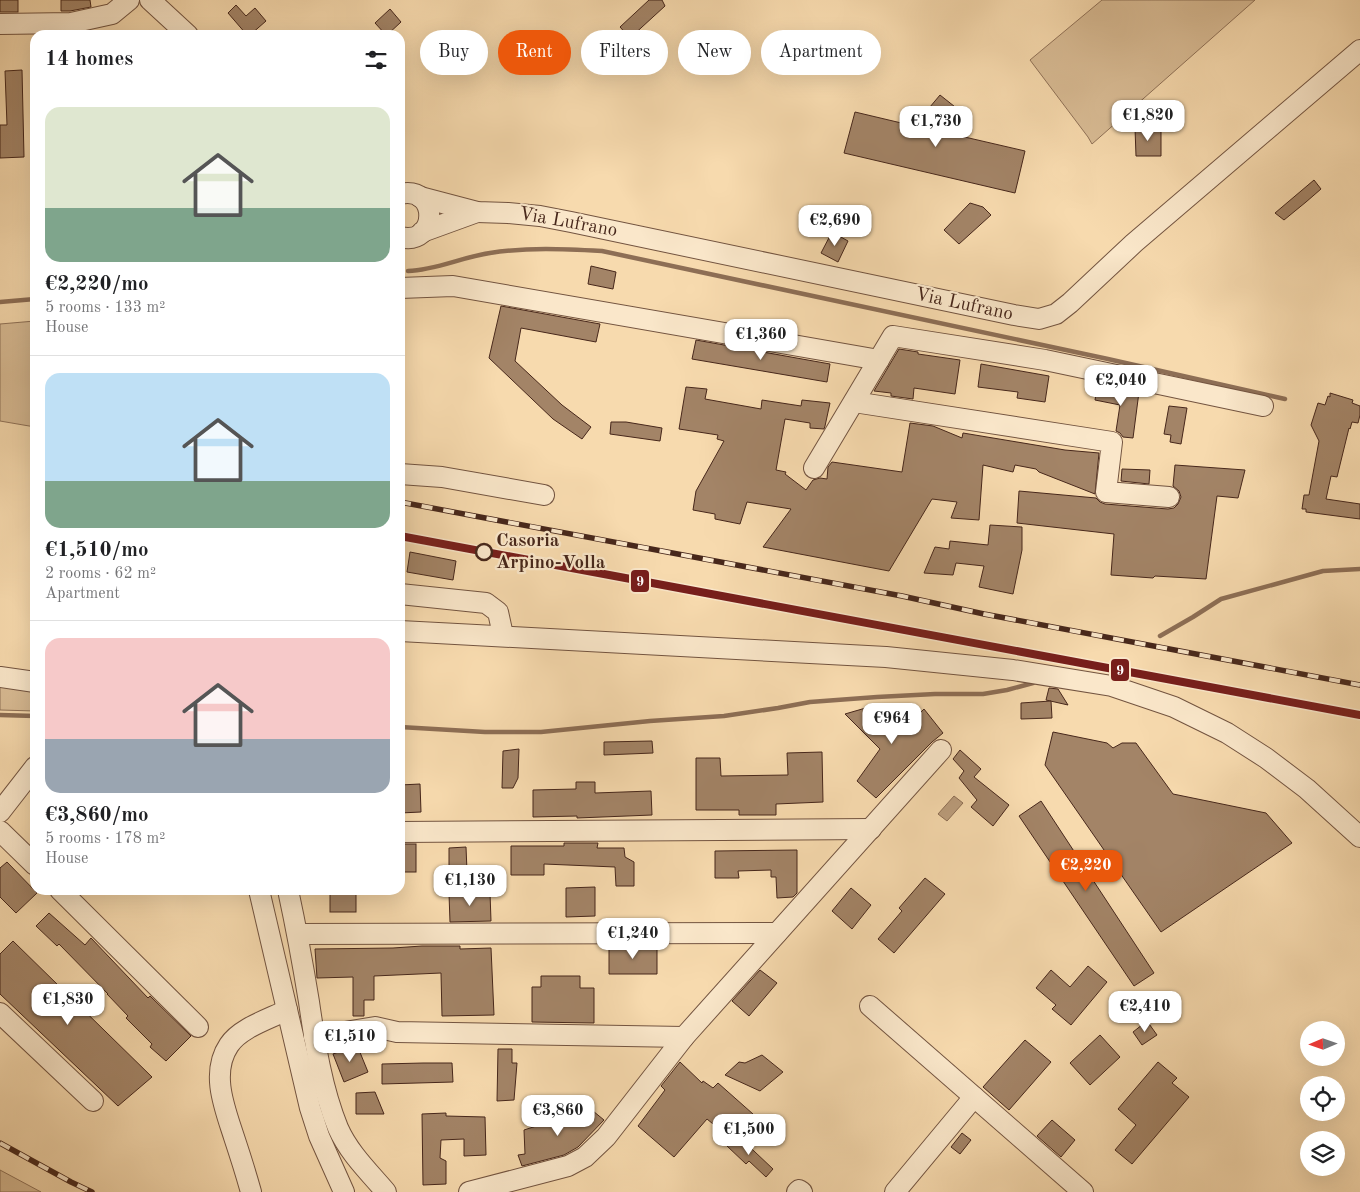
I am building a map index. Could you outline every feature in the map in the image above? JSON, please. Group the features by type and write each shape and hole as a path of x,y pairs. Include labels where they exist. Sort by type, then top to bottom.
{"street":[{"path":"0,24 72,23 112,14 128,0"},
{"path":"150,0 183,30"},
{"name":"Via Lufrano","path":"410,196 477,212 524,215 571,222 1039,319 1056,314 1070,303 1134,243 1360,50"},
{"name":"Via Lufrano","path":"405,248 412,236 429,221 430,214 425,202 410,196"},
{"name":"Via Lufrano","path":"412,236 477,212"},
{"path":"405,288 453,286 880,360"},
{"path":"814,468 894,336 1045,360 1263,406"},
{"path":"854,402 1112,442 1106,492 1169,497"},
{"path":"405,474 442,477 544,495"},
{"path":"405,595 486,603 498,612 504,636"},
{"path":"405,631 886,657 1013,670 1112,686 1174,707 1227,733 1266,758 1307,789 1360,837"},
{"path":"0,677 30,681"},
{"path":"470,1192 568,1166 585,1157 606,1137 684,1037 941,750"},
{"path":"0,812 30,773"},
{"path":"405,832 871,829"},
{"path":"0,831 30,860"},
{"path":"65,895 198,1027"},
{"path":"260,895 310,1108 319,1136 340,1184"},
{"path":"289,895 298,934 314,1037 327,1097 339,1130 353,1153 386,1192"},
{"path":"298,934 777,933"},
{"path":"870,1006 1083,1192"},
{"path":"251,1192 222,1098 221,1061 229,1045 241,1032 287,1010"},
{"path":"0,1013 93,1101"},
{"path":"314,1037 375,1027 397,1032 684,1037"},
{"path":"895,1192 974,1097"},
{"path":"797,1192 799,1190 802,1192"}],"shaded area":[{"path":"1102,0 1255,0 1092,144 1030,60"},
{"path":"30,321 30,426 0,421 0,324"},
{"path":"0,682 30,686 30,711 0,710"},
{"path":"954,796 963,803 947,821 938,814"},
{"path":"0,1170 41,1192 0,1192"}],"building":[{"path":"0,0 18,0 18,12 0,12"},
{"path":"61,0 90,0 91,7 61,11"},
{"path":"649,0 662,0 665,6 639,30 623,30 620,27"},
{"path":"236,5 246,16 255,8 266,21 256,30 243,30 228,13"},
{"path":"390,9 401,22 392,30 381,30 375,23"},
{"path":"22,70 24,157 0,158 0,125 7,125 5,71"},
{"path":"940,95 969,118 956,135 1025,151 1015,193 844,153 855,112 914,126"},
{"path":"1135,128 1161,128 1161,156 1136,156"},
{"path":"1314,180 1321,189 1306,202 1284,220 1275,213"},
{"path":"970,203 983,207 991,215 959,244 944,230"},
{"path":"832,232 848,241 838,262 821,253"},
{"path":"591,266 616,272 613,289 588,284"},
{"path":"501,306 600,324 596,342 521,328 515,361 562,405 591,427 582,439 553,419 489,358"},
{"path":"696,340 830,364 827,382 692,359"},
{"path":"899,349 918,352 918,354 960,360 955,394 914,388 913,399 874,391"},
{"path":"981,364 1049,376 1045,402 1017,398 1018,392 978,387"},
{"path":"1098,383 1117,387 1117,389 1139,392 1133,438 1123,437 1116,431 1120,405 1095,400"},
{"path":"686,387 707,389 705,399 761,409 762,400 801,406 802,400 830,403 824,429 810,428 810,423 785,419 776,470 786,472 785,474 806,490 813,480 827,479 828,467 832,462 902,472 910,423 933,426 962,438 963,433 1065,450 1099,453 1095,494 1039,472 1036,469 1015,465 1013,472 983,465 979,520 951,518 957,502 932,499 889,571 763,547 791,509 747,502 740,524 715,519 715,514 693,510 696,491 724,441 717,439 718,435 679,429"},
{"path":"1330,393 1353,400 1352,403 1360,406 1360,415 1358,423 1352,422 1349,428 1337,477 1331,476 1326,499 1360,504 1360,519 1306,512 1306,509 1302,509 1304,495 1309,495 1319,441 1311,425 1318,403 1325,405 1328,396 1330,397"},
{"path":"1169,406 1187,408 1181,444 1170,442 1171,435 1164,434"},
{"path":"611,422 626,422 662,428 660,441 610,434"},
{"path":"1175,465 1245,470 1238,498 1217,496 1206,579 1111,575 1114,534 1017,523 1019,491 1096,498 1105,504 1174,508 1181,497 1179,491 1173,486"},
{"path":"1122,469 1150,470 1149,484 1121,481"},
{"path":"990,525 1022,527 1022,550 1013,594 979,587 984,566 956,563 953,575 924,573 935,547 949,549 950,541 988,545"},
{"path":"410,552 456,561 453,580 407,572"},
{"path":"1049,688 1058,689 1068,705 1046,700"},
{"path":"1051,701 1052,718 1021,719 1021,703"},
{"path":"876,705 903,730 924,709 943,733 876,798 857,781 880,749 845,714"},
{"path":"1053,732 1107,743 1113,748 1122,743 1136,743 1173,794 1266,813 1292,843 1161,932 1045,765"},
{"path":"652,741 653,753 604,755 604,742"},
{"path":"519,749 518,778 513,788 502,788 503,751"},
{"path":"960,750 981,769 974,777 1009,805 993,826 971,807 977,800 959,778 964,771 953,759"},
{"path":"822,752 823,802 776,804 776,815 739,815 739,810 696,810 696,758 720,758 721,776 788,775 787,753"},
{"path":"576,782 595,782 595,793 651,791 652,815 577,818 577,816 533,817 533,790 576,789"},
{"path":"420,784 421,812 405,813 405,785"},
{"path":"1041,801 1154,973 1134,986 1019,816"},
{"path":"564,843 598,843 597,848 624,848 625,857 634,862 634,886 616,886 615,867 544,864 544,875 511,875 511,846 564,846"},
{"path":"405,844 416,844 416,872 405,872"},
{"path":"466,847 467,871 449,871 449,848"},
{"path":"797,850 797,893 793,897 777,898 776,877 771,877 771,870 738,871 739,878 715,878 715,851"},
{"path":"7,862 30,886 30,895 35,895 16,913 0,897 0,868"},
{"path":"925,878 945,894 894,953 878,939 902,911 899,908"},
{"path":"595,887 595,916 566,917 566,888"},
{"path":"851,888 871,905 852,929 832,911"},
{"path":"490,893 491,921 450,922 449,894"},
{"path":"330,895 356,895 356,912 330,912"},
{"path":"49,913 85,945 91,938 148,998 150,996 191,1036 166,1061 150,1047 152,1044 126,1018 128,1016 108,994 59,944 57,946 36,926"},
{"path":"13,941 152,1077 118,1106 0,994 0,954"},
{"path":"460,946 460,949 491,948 494,1015 442,1016 441,973 374,976 374,1000 364,1000 364,1016 353,1016 353,977 317,978 315,949"},
{"path":"657,946 657,974 609,974 609,947"},
{"path":"1088,966 1107,982 1071,1025 1052,1009 1056,1005 1036,988 1051,970 1070,987"},
{"path":"760,970 777,983 749,1016 732,1001"},
{"path":"541,976 580,976 580,988 594,988 594,1023 532,1022 532,987 541,987"},
{"path":"1147,1021 1157,1035 1142,1045 1133,1032"},
{"path":"1100,1035 1120,1057 1090,1085 1070,1063"},
{"path":"1025,1040 1051,1062 1009,1110 983,1087"},
{"path":"357,1045 368,1072 344,1082 333,1054"},
{"path":"498,1049 512,1049 512,1063 517,1063 514,1100 497,1101"},
{"path":"762,1055 783,1072 760,1091 725,1075 739,1062 745,1063"},
{"path":"680,1062 702,1083 703,1081 713,1088 718,1083 753,1114 730,1138 707,1119 674,1157 638,1126 665,1090 661,1086"},
{"path":"1158,1062 1177,1078 1172,1083 1189,1097 1132,1164 1115,1150 1136,1125 1118,1109"},
{"path":"452,1063 453,1082 382,1084 382,1064"},
{"path":"375,1092 384,1114 356,1114 356,1093"},
{"path":"577,1109 585,1114 593,1111 604,1120 578,1147 564,1155 522,1166 518,1155 525,1154 524,1130 558,1119 566,1122"},
{"path":"446,1113 446,1116 485,1117 486,1155 464,1156 464,1139 441,1140 440,1158 446,1161 446,1184 423,1185 422,1114"},
{"path":"1052,1120 1075,1140 1061,1157 1037,1136"},
{"path":"962,1133 971,1140 960,1154 951,1147"},
{"path":"737,1135 773,1169 766,1177 749,1161 746,1164 727,1146"}],"waterway":[{"path":"408,271 504,251 546,249 602,251 1108,359 1285,399"},
{"path":"0,302 30,299"},
{"path":"1160,636 1221,599 1323,571 1360,569"},
{"path":"405,727 485,732 541,732 724,716 810,702 935,694 983,694 1033,683"},
{"path":"0,715 30,716"}],"railway":[{"path":"405,503 902,596 984,614 1360,685"},
{"path":"0,1143 92,1192"}],"transit line":[{"name":"9","path":"405,537 1360,715"}],"place":[{"name":"Casoria Arpino-Volla","path":"484,552"}]}
